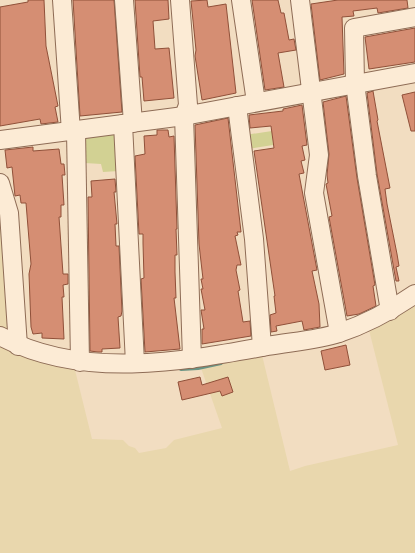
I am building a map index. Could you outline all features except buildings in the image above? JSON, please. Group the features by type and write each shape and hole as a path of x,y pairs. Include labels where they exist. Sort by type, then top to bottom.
{"street":[{"path":"62,0 73,131 80,362"},
{"path":"124,0 135,363"},
{"path":"180,0 188,105 184,116 192,360"},
{"path":"241,0 256,102"},
{"path":"300,0 319,155 314,193 339,333"},
{"path":"390,310 367,176 355,83 354,28 415,18"},
{"path":"0,140 184,116 310,91 415,73"},
{"path":"237,106 254,238 262,347"},
{"path":"0,183 9,213 18,346"},
{"path":"0,336 18,346 80,362 135,363 192,360 339,333 390,310 415,294"}],"shaded area":[{"path":"116,131 119,171 103,172 101,164 85,163 84,137"},
{"path":"272,131 273,145 248,149 245,135"},
{"path":"0,220 8,221 15,353 75,370 92,439 123,440 129,446 135,448 139,453 166,448 174,440 222,428 201,368 262,355 290,471 305,466 398,445 369,330 415,302 415,553 0,553"}],"waterway":[{"path":"181,369 198,368 221,363"}]}
